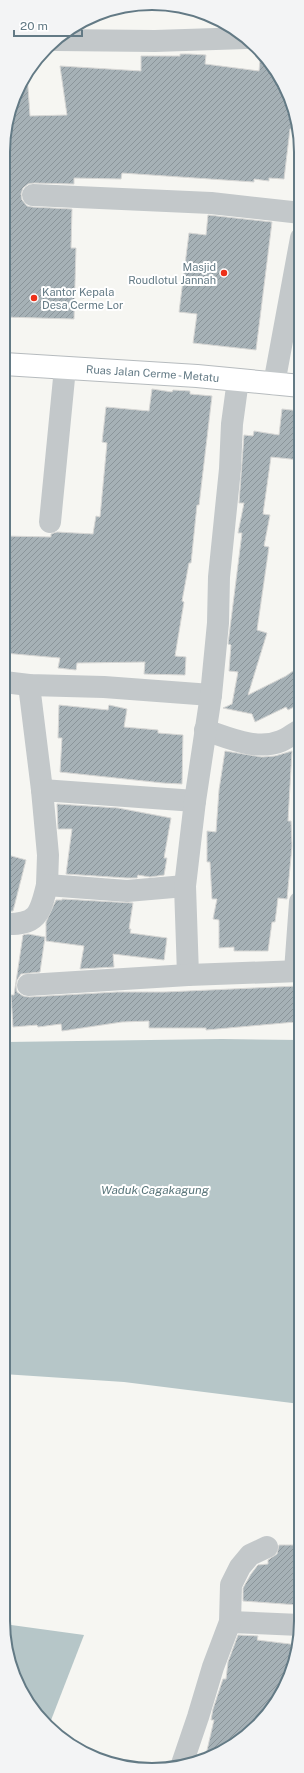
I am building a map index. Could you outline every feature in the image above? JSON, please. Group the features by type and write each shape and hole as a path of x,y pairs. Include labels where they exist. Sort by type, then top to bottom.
{"main road":[{"name":"Ruas Jalan Cerme - Metatu","path":"10,364 197,376 294,386"}],"street":[{"path":"65,40 155,41 237,38"},
{"path":"33,195 211,203 294,212"},
{"path":"274,384 294,276"},
{"path":"50,522 65,368"},
{"path":"188,975 185,886 195,801 211,695 218,623 219,577 230,469 232,424 238,380"},
{"path":"10,682 104,687 211,695"},
{"path":"10,924 19,925 34,919 42,907 47,885 48,855 42,790 29,684"},
{"path":"205,730 243,742 259,745 281,741 294,733"},
{"path":"42,790 195,801"},
{"path":"47,885 127,891 185,886"},
{"path":"28,985 188,975 294,971"},
{"path":"184,1759 213,1667 230,1622 231,1585 240,1567 250,1555 267,1547"},
{"path":"230,1622 294,1625"}],"water":[{"name":"Waduk Cagakagung","path":"222,1039 294,1040 294,1403 124,1382 10,1374 10,1042"},
{"path":"10,1625 84,1635 51,1720 45,1715 34,1700 21,1675 11,1640"}],"building":[{"path":"180,54 189,54 206,55 205,64 259,71 260,60 275,81 289,115 292,129 290,129 284,179 269,178 269,181 254,179 254,182 122,173 121,179 74,178 74,184 28,184 23,188 21,194 22,200 27,206 72,209 71,248 76,248 74,319 10,317 10,143 15,115 28,84 30,116 67,115 60,66 141,71 141,56 180,56"},
{"name":"Masjid Roudlotul Jannah","path":"208,215 272,222 256,350 193,343 197,314 179,312 189,233 206,235"},
{"path":"152,389 172,392 173,390 190,391 190,394 212,396 199,505 197,505 191,563 189,563 182,601 184,602 175,656 186,657 185,675 144,674 145,662 77,663 76,670 58,668 60,658 10,654 10,536 51,537 51,534 57,532 93,534 96,516 100,517 107,443 102,442 106,407 149,411"},
{"path":"282,409 294,410 294,459 271,457 263,514 270,515 264,546 269,547 257,630 267,633 248,695 286,676 294,670 294,707 288,710 286,707 255,722 252,714 223,708 232,704 238,672 229,671 231,645 228,644 242,533 238,533 244,503 239,503 244,435 253,436 254,431 279,435"},
{"path":"59,705 108,710 109,705 127,709 124,727 158,730 158,733 183,735 182,784 60,772 62,738 58,738"},
{"path":"225,751 262,757 275,756 292,751 288,821 291,821 292,846 287,899 278,898 275,922 272,922 268,951 234,951 234,947 219,948 219,920 213,919 217,899 212,899 210,862 207,862 207,831 216,832 219,790"},
{"path":"57,804 118,808 171,818 164,858 167,858 164,875 150,877 138,875 137,878 127,878 66,874 72,829 58,829"},
{"path":"10,856 26,860 13,911 10,911"},
{"path":"62,899 133,903 129,929 131,929 130,933 167,938 164,960 113,954 114,967 80,969 84,946 46,941 46,922 56,900"},
{"path":"28,934 45,937 40,972 21,974 17,980 17,992 23,996 29,997 117,992 165,992 294,986 294,1022 206,1030 206,1028 149,1028 149,1021 122,1022 62,1031 61,1024 38,1027 37,1025 13,1027 11,995 14,995 23,935"},
{"path":"279,1545 294,1545 294,1605 243,1601 243,1588 251,1574 258,1565 268,1564 268,1560 277,1554"},
{"path":"238,1635 258,1636 257,1640 292,1644 289,1658 279,1684 259,1715 246,1728 231,1739 207,1752 214,1720 211,1720 213,1709 223,1679 226,1679 228,1662"}],"place":[{"name":"Masjid Roudlotul Jannah","path":"224,273"},
{"name":"Kantor Kepala Desa Cerme Lor","path":"34,298"}]}
